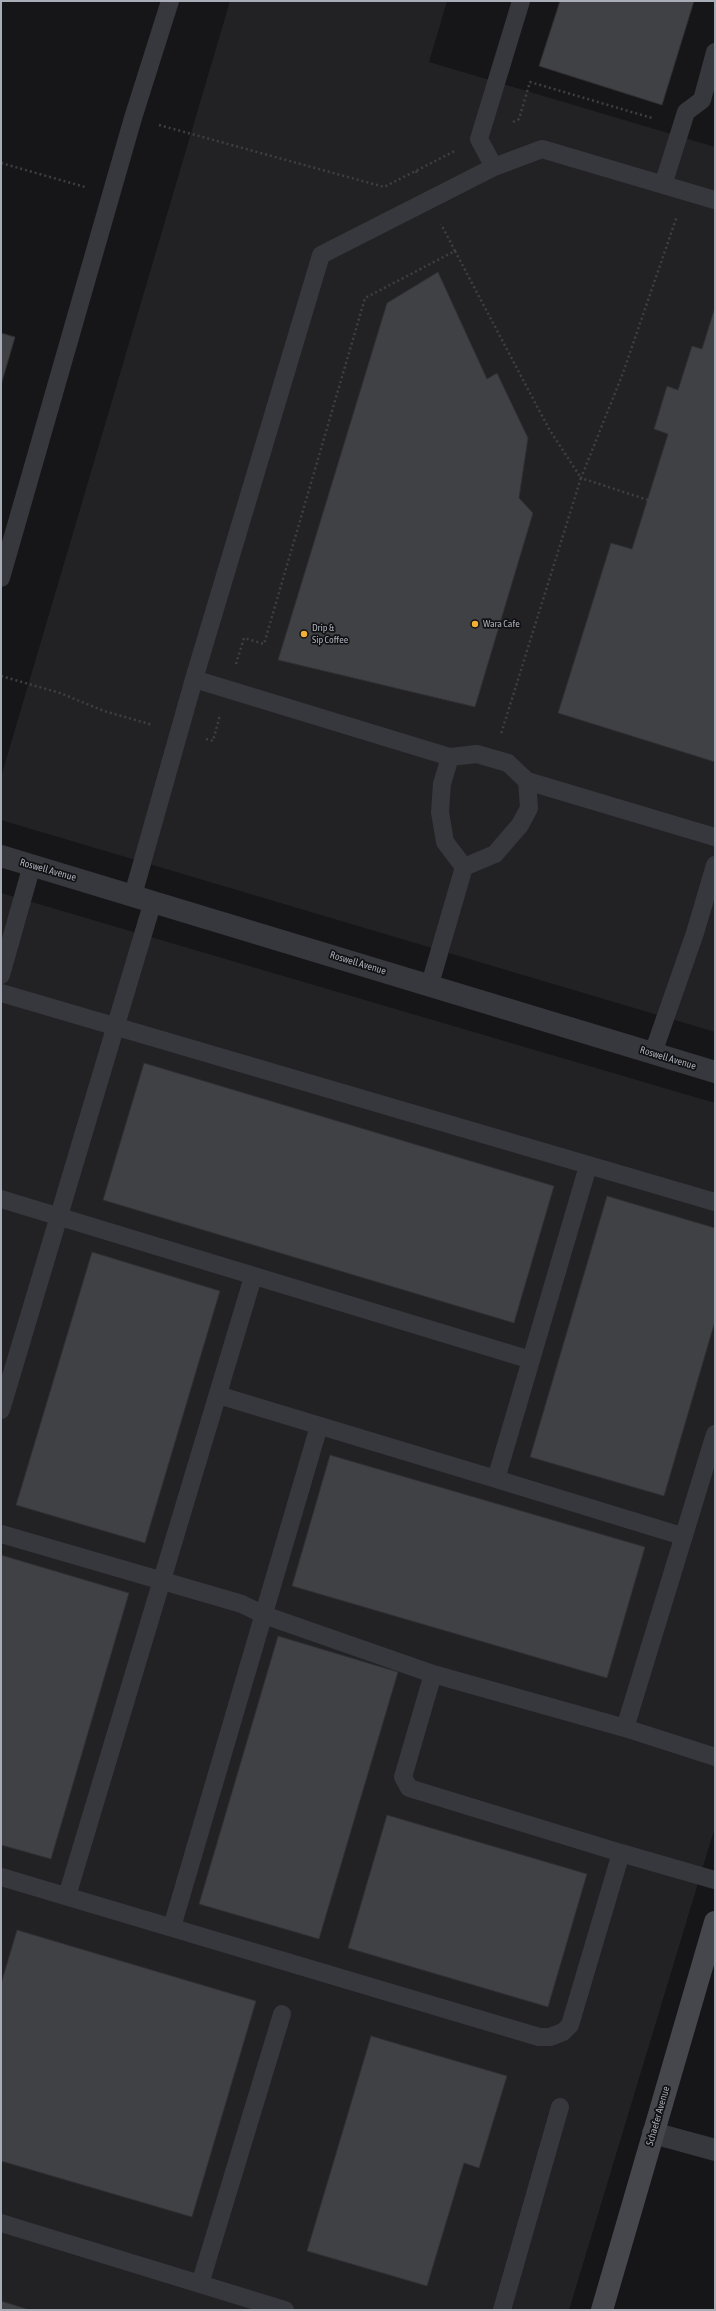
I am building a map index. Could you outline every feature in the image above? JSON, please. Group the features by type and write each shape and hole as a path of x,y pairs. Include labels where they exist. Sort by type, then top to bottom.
{"main road":[{"name":"Schaefer Avenue","path":"602,2310 715,1922"}],"street":[{"name":"Roswell Avenue","path":"1,856 430,984 715,1072"},
{"path":"653,2133 715,2150"}],"lane":[{"path":"1,578 133,118 170,1"},
{"path":"494,167 478,139 520,7"},
{"path":"662,185 686,112 708,102 715,52"},
{"path":"1,1410 115,1027 143,898 194,679 320,255 494,167 542,149 662,185 714,198"},
{"path":"194,679 450,757 477,754 508,763 528,781 715,837"},
{"path":"450,757 442,784 440,812 445,842 464,867"},
{"path":"464,867 495,854 520,825 529,808 528,781"},
{"path":"1,976 32,865"},
{"path":"653,1053 695,933 715,865"},
{"path":"430,984 464,867"},
{"path":"1,993 715,1202"},
{"path":"496,1479 588,1166"},
{"path":"1,1199 58,1215 253,1277 531,1360"},
{"path":"67,1896 253,1277"},
{"path":"218,1395 682,1536"},
{"path":"172,1928 319,1426"},
{"path":"625,1728 682,1536 715,1434"},
{"path":"1,1534 162,1579 242,1604 264,1615 433,1674 625,1728 715,1757"},
{"path":"433,1674 403,1777 409,1788 621,1853 715,1880"},
{"path":"1,1877 539,2037 550,2037 563,2032 570,2025 621,1853"},
{"path":"200,2284 282,2014"},
{"path":"502,2310 560,2107"},
{"path":"1,2223 200,2284 275,2309"}],"path":[{"path":"133,118 384,187 519,119 530,82 652,118"},
{"path":"1,163 112,195"},
{"path":"494,759 581,478 623,373 686,191"},
{"path":"455,251 549,429 581,478 648,500"}],"shaded area":[{"path":"230,1 447,1 429,62 715,147 715,1032 1,820 1,777"},
{"path":"1,893 715,1103 715,1827 569,2310 1,2310"}],"building":[{"path":"560,1 694,1 662,105 539,66"},
{"path":"438,272 487,379 497,373 528,438 519,498 533,513 475,707 278,660 387,303"},
{"path":"715,307 715,762 558,713 611,543 632,549 668,434 654,429 667,386 678,390 692,346 702,349"},
{"path":"1,333 15,337 1,385"},
{"path":"144,1063 554,1186 514,1323 103,1200"},
{"path":"607,1196 715,1228 715,1321 664,1496 530,1457"},
{"path":"92,1252 220,1291 145,1543 16,1505"},
{"path":"330,1455 645,1547 607,1678 292,1586"},
{"path":"1,1555 129,1593 51,1859 1,1845"},
{"path":"278,1636 398,1672 319,1939 199,1904"},
{"path":"387,1815 587,1874 548,2007 348,1948"},
{"path":"17,1930 256,2001 192,2217 1,2161 1,1984"},
{"path":"371,2036 507,2076 479,2168 464,2163 427,2286 307,2251"},
{"path":"1,2301 30,2310 1,2310"}],"place":[{"name":"Wara Cafe","path":"475,624"},
{"name":"Drip & Sip Coffee","path":"304,634"}]}
